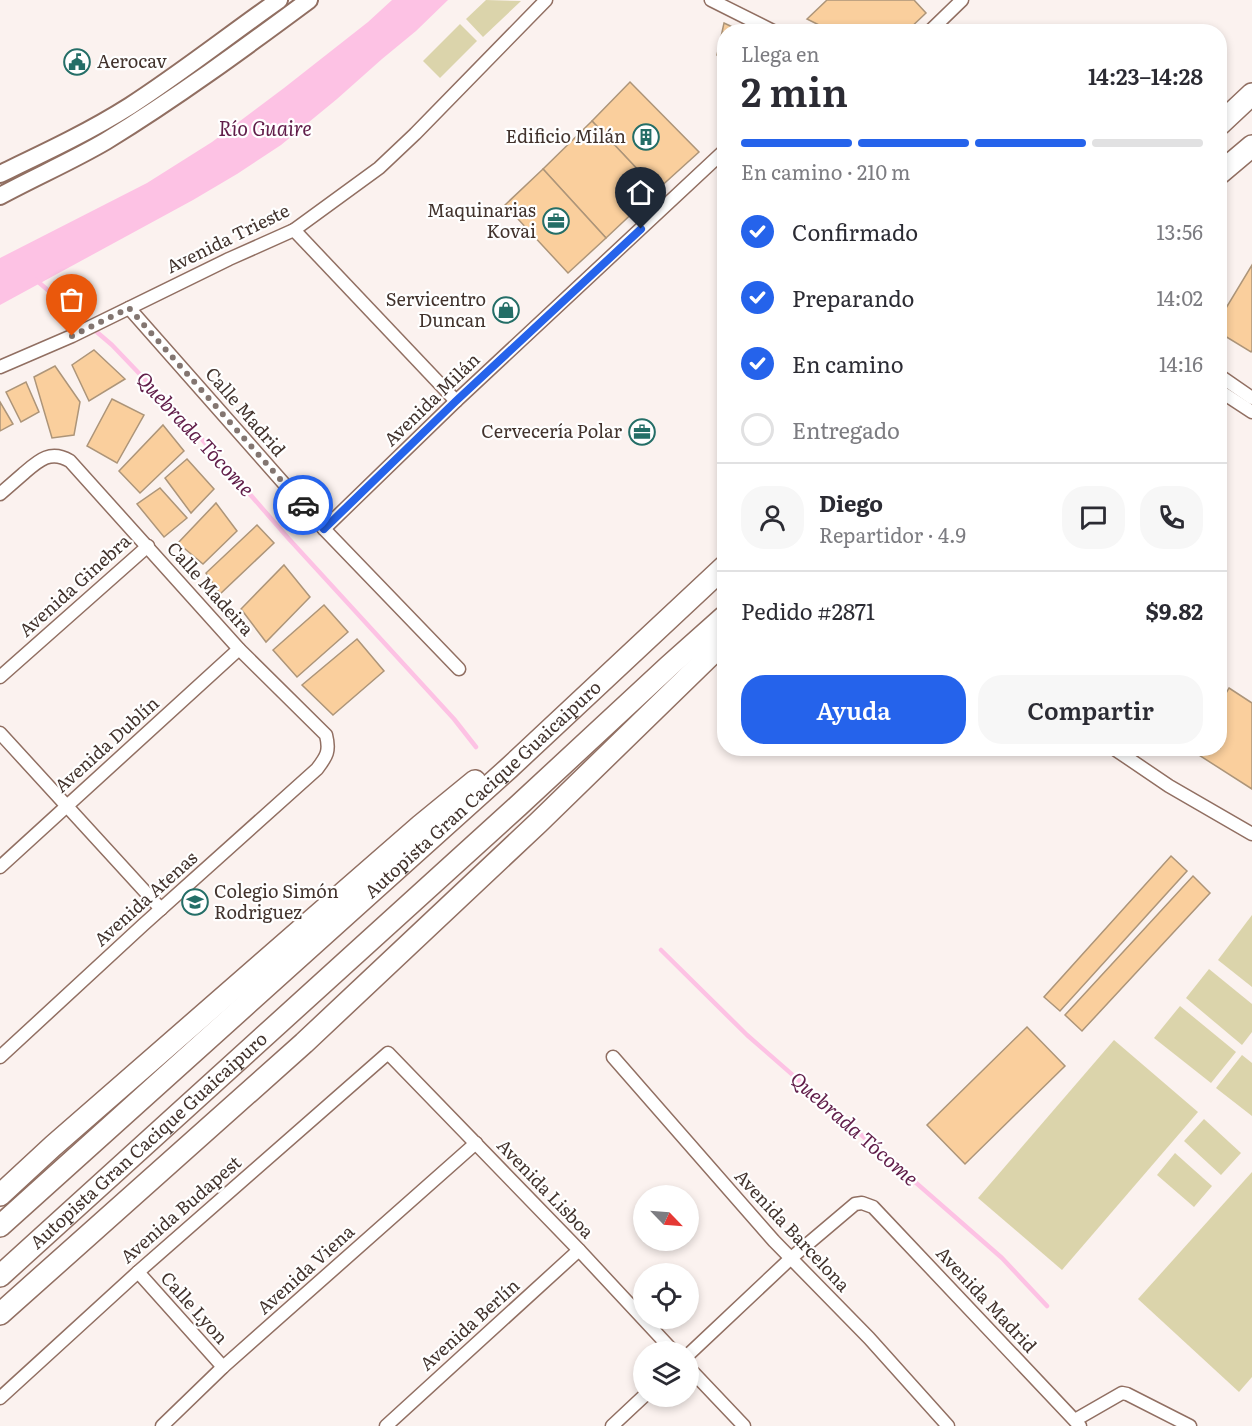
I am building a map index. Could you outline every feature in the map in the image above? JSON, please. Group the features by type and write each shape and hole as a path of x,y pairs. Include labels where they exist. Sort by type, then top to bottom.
{"highway":[{"path":"1227,117 1252,94"},
{"path":"1227,167 1252,146"},
{"name":"Autopista Gran Cacique Guaicaipuro","path":"0,1226 509,768 717,574"},
{"name":"Autopista Gran Cacique Guaicaipuro","path":"0,1276 717,624"},
{"path":"0,1314 304,1043 547,815 717,649"},
{"path":"0,1195 62,1138 429,819 475,781 509,768"},
{"path":"0,1332 132,1206 219,1130 304,1043"}],"street":[{"path":"0,174 129,106 279,0"},
{"path":"0,196 68,162 140,119 221,65 309,0"},
{"name":"Avenida Trieste","path":"0,367 72,336 229,258 294,230 379,168 546,0"},
{"path":"711,0 760,24"},
{"path":"937,24 962,0"},
{"name":"Avenida Milán","path":"324,529 456,401 717,158"},
{"path":"294,230 456,401"},
{"name":"Calle Madrid","path":"129,308 324,529 459,669"},
{"path":"1227,381 1252,398"},
{"path":"1227,396 1252,412"},
{"name":"Calle Madeira","path":"0,494 38,460 55,456 64,457 70,461 239,649 326,735 329,747 326,758 317,769"},
{"name":"Avenida Ginebra","path":"0,677 148,546"},
{"name":"Avenida Dublín","path":"0,867 239,649"},
{"path":"0,733 161,909"},
{"path":"1125,756 1169,786 1252,834"},
{"name":"Avenida Atenas","path":"0,1057 317,769"},
{"name":"Avenida Lisboa","path":"388,1053 664,1341"},
{"name":"Avenida Budapest","path":"0,1398 138,1272 388,1053"},
{"name":"Avenida Barcelona","path":"613,1057 790,1259 869,1338 948,1426"},
{"name":"Avenida Viena","path":"162,1426 223,1368 476,1143"},
{"name":"Avenida Madrid","path":"790,1259 855,1204 862,1203 873,1207 1078,1423"},
{"name":"Avenida Berlín","path":"386,1426 579,1250"},
{"path":"699,1346 790,1259"},
{"name":"Calle Lyon","path":"138,1272 223,1368"},
{"path":"699,1379 744,1426"},
{"path":"1078,1423 1122,1393 1190,1426"},
{"path":"612,1426 633,1406"}],"shaded area":[{"path":"486,0 521,1 483,37 466,19"},
{"path":"460,24 477,41 440,78 423,61"},
{"path":"1252,915 1252,987 1218,960"},
{"path":"1209,969 1252,1004 1252,1032 1242,1045 1186,998"},
{"path":"1180,1006 1236,1052 1211,1083 1154,1038"},
{"path":"1114,1040 1198,1112 1062,1270 978,1198"},
{"path":"1242,1055 1252,1063 1252,1116 1216,1088"},
{"path":"1204,1119 1241,1153 1221,1175 1184,1141"},
{"path":"1175,1153 1212,1186 1194,1207 1157,1175"},
{"path":"1252,1172 1252,1377 1239,1392 1138,1299"}],"water":[{"name":"Río Guaire","path":"392,0 448,0 416,31 281,145 193,200 0,305 0,258 147,183 212,142 368,22"}],"building":[{"path":"827,0 914,0 926,13 914,24 817,24 807,19"},
{"name":"Edificio Milán","path":"630,82 699,152 657,190 592,121"},
{"path":"592,121 657,190 606,238 543,169"},
{"name":"Maquinarias Kovai","path":"543,169 606,238 568,273 505,205"},
{"path":"1252,265 1251,352 1227,337 1227,306"},
{"path":"94,350 125,379 89,401 72,365"},
{"path":"55,366 80,402 74,435 52,438 34,377"},
{"path":"26,382 39,412 21,422 6,392"},
{"path":"112,399 144,415 117,463 87,446"},
{"path":"0,402 13,424 0,431"},
{"path":"163,425 184,451 140,493 119,471"},
{"path":"187,459 214,489 191,513 165,478"},
{"path":"160,488 187,518 164,537 137,504"},
{"path":"216,503 237,531 203,564 178,543"},
{"path":"257,525 274,543 220,594 206,573"},
{"path":"284,565 310,597 266,642 241,609"},
{"path":"324,605 348,632 297,677 273,650"},
{"path":"357,639 384,671 333,715 302,685"},
{"path":"1229,688 1252,703 1252,789 1200,756 1227,756 1227,692"},
{"path":"1171,856 1187,871 1060,1011 1044,997"},
{"path":"1193,876 1210,893 1082,1031 1065,1015"},
{"path":"1027,1027 1065,1066 965,1164 927,1125"}],"waterway":[{"name":"Quebrada Tócome","path":"36,280 112,345 199,436 289,539 454,719 476,747"},
{"name":"Quebrada Tócome","path":"661,950 747,1035 1002,1258 1047,1306"}],"way so far":[{"path":"72,336 129,308 303,505"}],"place":[{"name":"Aerocav","path":"77,62"},
{"name":"Edificio Milán","path":"646,137"},
{"name":"Maquinarias Kovai","path":"556,221"},
{"name":"Servicentro Duncan","path":"506,310"},
{"name":"Cervecería Polar","path":"642,432"},
{"name":"Colegio Simón Rodriguez","path":"195,902"}],"route":[{"path":"303,505 324,529 456,401 641,229"}]}
